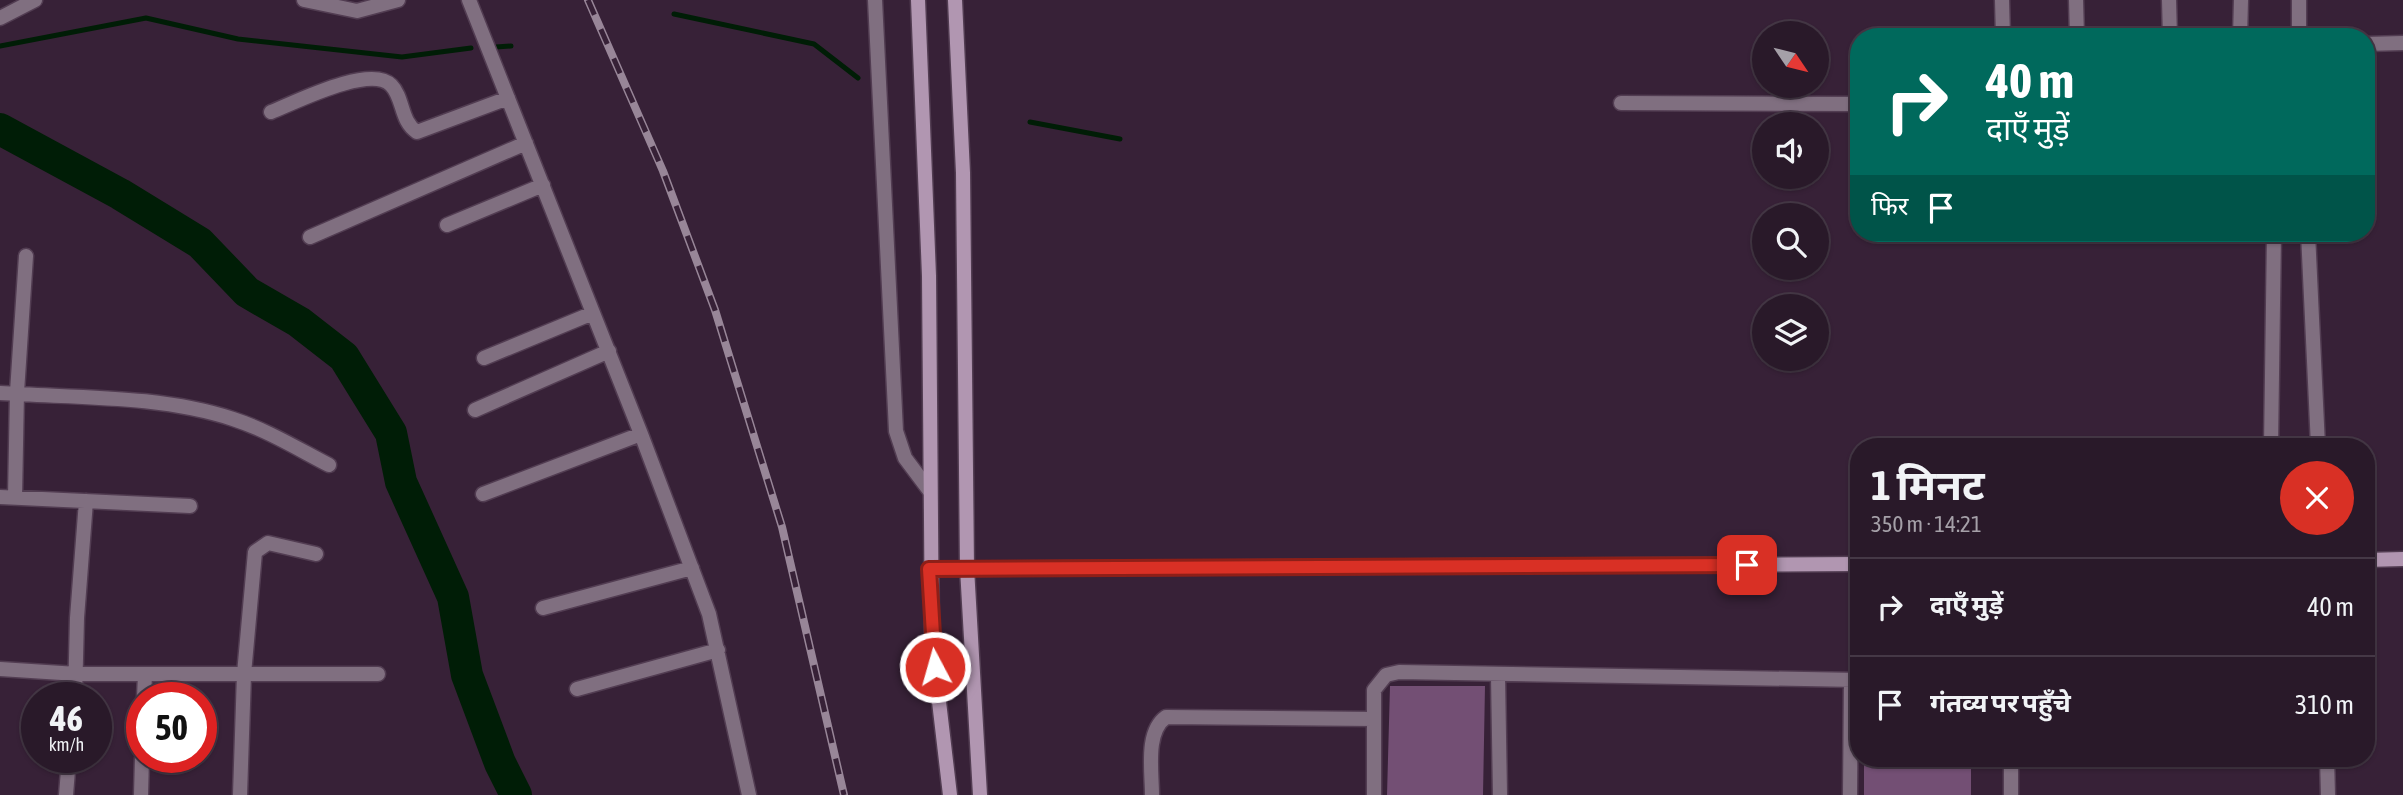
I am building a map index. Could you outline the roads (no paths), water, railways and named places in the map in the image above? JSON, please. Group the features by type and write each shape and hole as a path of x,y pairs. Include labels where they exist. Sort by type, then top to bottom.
{"main road":[{"path":"918,0 929,276 929,569 932,642 950,795"},
{"path":"955,0 963,187 967,568 980,795"},
{"path":"2375,560 2403,559"},
{"path":"929,569 1850,564"}],"street":[{"path":"304,0 357,11 398,0"},
{"path":"470,0 692,568 718,650 749,795"},
{"path":"875,0 896,431 905,458 929,490"},
{"path":"2003,0 2003,28"},
{"path":"2076,0 2077,28"},
{"path":"2169,0 2170,28"},
{"path":"2240,28 2241,0"},
{"path":"2299,0 2299,28"},
{"path":"0,18 26,2"},
{"path":"2375,44 2403,43"},
{"path":"271,112 345,82 382,80 391,85 408,127 417,132 508,98"},
{"path":"1620,103 1850,104"},
{"path":"310,237 526,143"},
{"path":"447,225 543,186"},
{"path":"2271,438 2274,242"},
{"path":"2308,242 2318,438"},
{"path":"26,256 7,497 190,506"},
{"path":"484,358 593,313"},
{"path":"475,410 609,351"},
{"path":"0,393 125,401 202,411 261,430 329,465"},
{"path":"483,494 641,434"},
{"path":"77,682 77,618 86,501"},
{"path":"240,795 244,674 255,552 268,543 316,554"},
{"path":"543,608 692,568"},
{"path":"577,689 718,650"},
{"path":"0,669 78,674 378,674"},
{"path":"1374,795 1374,690 1386,675 1399,671 1498,676 1850,680"},
{"path":"145,674 145,682"},
{"path":"1498,676 1500,795"},
{"path":"1152,795 1153,733 1158,723 1166,717 1374,719"},
{"path":"1850,795 1851,767"},
{"path":"2011,767 2011,795"},
{"path":"2327,767 2328,795"},
{"path":"66,795 68,773"},
{"path":"141,795 142,773"}],"waterway":[{"path":"674,14 814,44 858,78"},
{"path":"0,46 146,18 238,39 402,57 471,48"},
{"path":"496,47 511,46"},
{"path":"1030,122 1120,139"},
{"path":"0,129 120,194 200,243 247,292 299,322 344,357 391,433 401,482 453,597 467,675 500,763 516,795"}],"railway":[{"path":"588,0 663,171 715,310 782,527 844,795"}]}
